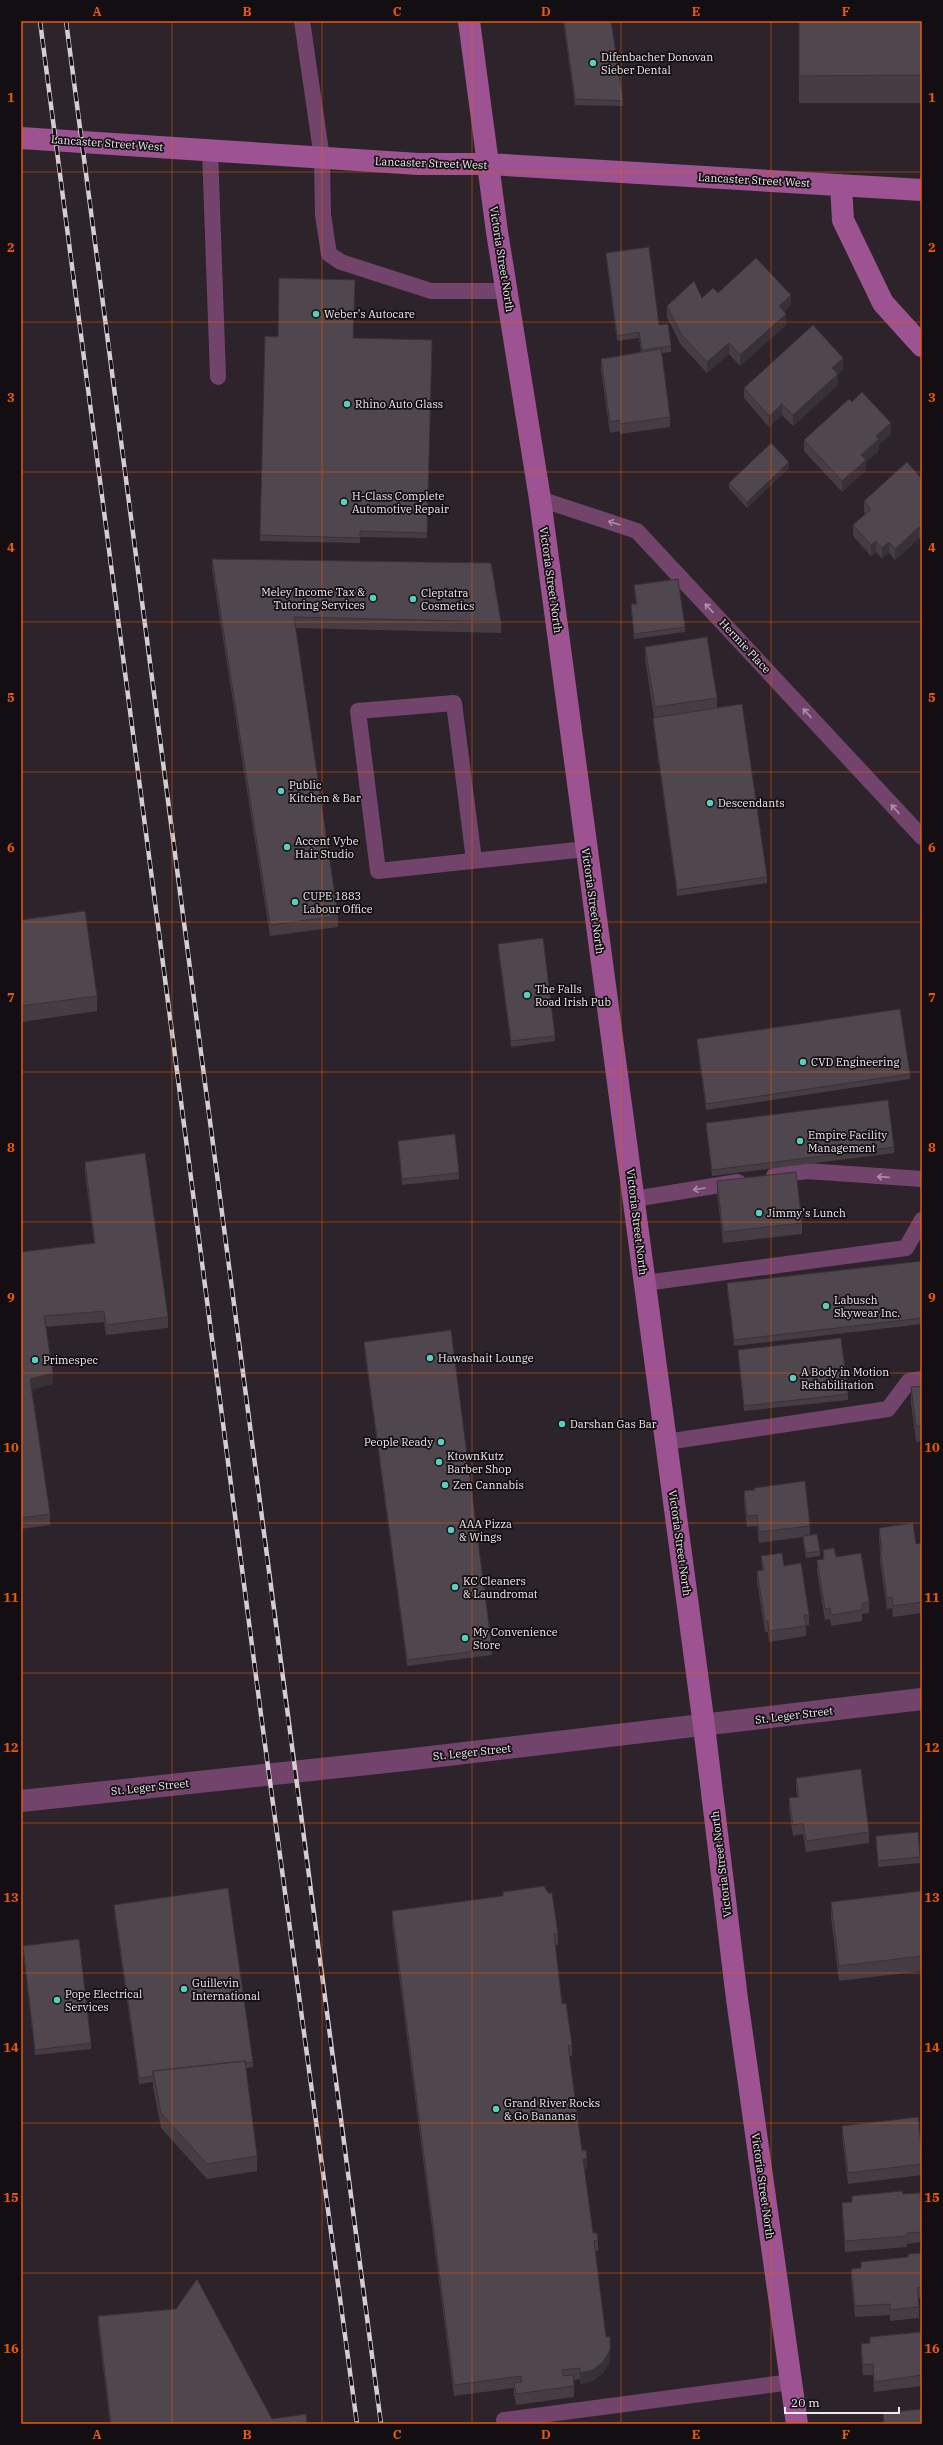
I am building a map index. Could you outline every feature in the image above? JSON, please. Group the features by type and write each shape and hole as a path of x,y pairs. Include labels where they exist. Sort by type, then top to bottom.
{"main road":[{"name":"Victoria Street North","path":"469,21 506,291 540,499 704,1726 737,1999 797,2424"},
{"name":"Lancaster Street West","path":"21,138 418,164 488,164 922,190"},
{"path":"841,186 843,220 883,303 922,346"}],"street":[{"name":"St. Leger Street","path":"21,1801 704,1726 922,1699"}],"lane":[{"path":"302,21 322,158 323,215 330,254 341,262 431,291 506,291"},
{"path":"210,150 218,377"},
{"name":"Hermie Place","path":"540,499 637,531 922,837"},
{"path":"474,860 454,703 358,711 378,872 474,860 586,849"},
{"path":"634,1199 806,1171 922,1179"},
{"path":"645,1283 906,1248 922,1220"},
{"path":"666,1442 888,1409 909,1381 922,1379"},
{"path":"504,2420 791,2382"}],"building":[{"name":"Difenbacher Donovan Sieber Dental","path":"564,21 611,21 623,101 575,99"},
{"path":"799,21 922,21 922,75 799,76"},
{"path":"649,247 659,325 668,324 671,346 642,350 639,332 617,336 606,253"},
{"path":"756,258 791,295 779,306 786,314 740,355 729,343 707,362 681,334 667,306 694,281 702,298 713,288 718,293"},
{"path":"279,278 355,280 353,338 432,340 427,533 360,531 360,538 260,535 265,336 278,337"},
{"path":"813,325 843,358 832,368 838,374 793,415 782,404 769,416 744,388"},
{"path":"661,349 670,417 620,424 620,420 610,422 601,359"},
{"path":"862,392 891,423 876,436 879,439 861,455 866,460 842,481 804,440 849,399 852,402"},
{"path":"771,443 789,462 747,502 729,483"},
{"path":"907,462 921,478 922,477 922,531 919,527 895,549 889,542 882,548 876,541 871,545 853,525 871,509 864,501"},
{"path":"212,559 491,563 501,622 294,617 338,916 270,925"},
{"path":"678,579 685,627 634,634 631,604 637,604 634,585"},
{"path":"707,637 717,698 655,707 645,647"},
{"name":"Descendants","path":"742,704 767,877 677,890 653,718"},
{"path":"85,911 97,996 21,1006 21,920"},
{"name":"The Falls Road Irish Pub","path":"543,938 555,1036 511,1041 498,944"},
{"name":"CVD Engineering","path":"900,1009 910,1074 706,1104 697,1039"},
{"name":"Empire Facility Management","path":"888,1100 894,1147 712,1170 706,1123"},
{"path":"455,1134 459,1173 402,1179 398,1141"},
{"name":"Primespec","path":"145,1153 168,1317 106,1325 104,1311 44,1316 53,1373 30,1379 50,1514 21,1518 21,1252 95,1243 85,1162"},
{"name":"Jimmy's Lunch","path":"796,1172 802,1223 723,1232 717,1181"},
{"name":"Labusch Skywear Inc.","path":"922,1261 922,1318 734,1340 727,1283"},
{"path":"451,1330 492,1649 407,1660 364,1342"},
{"name":"A Body in Motion Rehabilitation","path":"841,1338 848,1394 744,1406 738,1350"},
{"path":"922,1386 922,1426 916,1426 911,1387"},
{"path":"805,1481 810,1526 759,1532 757,1515 747,1516 744,1491 755,1490 754,1488"},
{"path":"913,1523 916,1544 922,1543 922,1602 893,1606 892,1597 887,1598 880,1550 882,1550 879,1528"},
{"path":"817,1534 820,1551 806,1553 803,1536"},
{"path":"834,1548 836,1557 861,1553 869,1602 862,1604 862,1610 831,1615 830,1608 825,1609 817,1560 824,1559 823,1550"},
{"path":"782,1553 784,1566 801,1563 809,1615 804,1615 806,1626 769,1631 768,1621 765,1621 757,1571 764,1570 761,1556"},
{"path":"861,1769 869,1832 806,1841 803,1823 793,1825 789,1798 799,1797 796,1778"},
{"path":"918,1832 920,1857 878,1861 876,1836"},
{"name":"Grand River Rocks & Go Bananas","path":"544,1886 548,1893 552,1893 558,1934 554,1934 562,2004 566,2003 572,2045 568,2046 582,2151 586,2150 587,2158 583,2159 593,2233 597,2233 598,2240 594,2241 606,2337 610,2337 610,2350 603,2362 593,2370 580,2373 580,2368 562,2370 563,2376 573,2375 574,2386 516,2394 514,2383 522,2382 521,2376 454,2385 392,1911 503,1896 503,1892"},
{"name":"Guillevin International","path":"228,1888 253,2062 246,2063 245,2061 153,2071 153,2076 139,2078 114,1905"},
{"path":"922,1891 922,1956 839,1966 831,1902"},
{"name":"Pope Electrical Services","path":"79,1939 91,2043 35,2050 23,1946"},
{"path":"245,2061 257,2156 207,2164 161,2113 153,2071"},
{"path":"918,2117 922,2164 848,2173 842,2126"},
{"path":"902,2191 903,2194 920,2193 922,2232 907,2233 907,2236 845,2241 842,2203 852,2202 852,2196"},
{"path":"922,2253 922,2287 917,2288 919,2307 890,2310 890,2304 855,2306 851,2269 861,2268 861,2262 908,2257 909,2254"},
{"path":"197,2279 272,2419 306,2414 307,2424 111,2424 98,2316 176,2309"},
{"path":"921,2332 922,2375 874,2382 873,2364 863,2365 861,2344 870,2343 870,2337"},
{"path":"922,2409 922,2424 884,2424 883,2413"}],"railway":[{"path":"40,21 263,1730 357,2424"},
{"path":"66,21 381,2424"}],"place":[{"name":"Difenbacher Donovan Sieber Dental","path":"593,63"},
{"name":"Weber's Autocare","path":"316,314"},
{"name":"Rhino Auto Glass","path":"347,404"},
{"name":"H-Class Complete Automotive Repair","path":"344,502"},
{"name":"Meley Income Tax & Tutoring Services","path":"373,598"},
{"name":"Cleptatra Cosmetics","path":"413,599"},
{"name":"Public Kitchen & Bar","path":"281,791"},
{"name":"Descendants","path":"710,803"},
{"name":"Accent Vybe Hair Studio","path":"287,847"},
{"name":"CUPE 1883 Labour Office","path":"295,902"},
{"name":"The Falls Road Irish Pub","path":"527,995"},
{"name":"CVD Engineering","path":"803,1062"},
{"name":"Empire Facility Management","path":"800,1141"},
{"name":"Jimmy's Lunch","path":"759,1213"},
{"name":"Labusch Skywear Inc.","path":"826,1306"},
{"name":"Hawashait Lounge","path":"430,1358"},
{"name":"Primespec","path":"35,1360"},
{"name":"A Body in Motion Rehabilitation","path":"793,1378"},
{"name":"Darshan Gas Bar","path":"562,1424"},
{"name":"People Ready","path":"441,1442"},
{"name":"KtownKutz Barber Shop","path":"439,1462"},
{"name":"Zen Cannabis","path":"445,1485"},
{"name":"AAA Pizza & Wings","path":"451,1530"},
{"name":"KC Cleaners & Laundromat","path":"455,1587"},
{"name":"My Convenience Store","path":"465,1638"},
{"name":"Guillevin International","path":"184,1989"},
{"name":"Pope Electrical Services","path":"57,2000"},
{"name":"Grand River Rocks & Go Bananas","path":"496,2109"}]}
